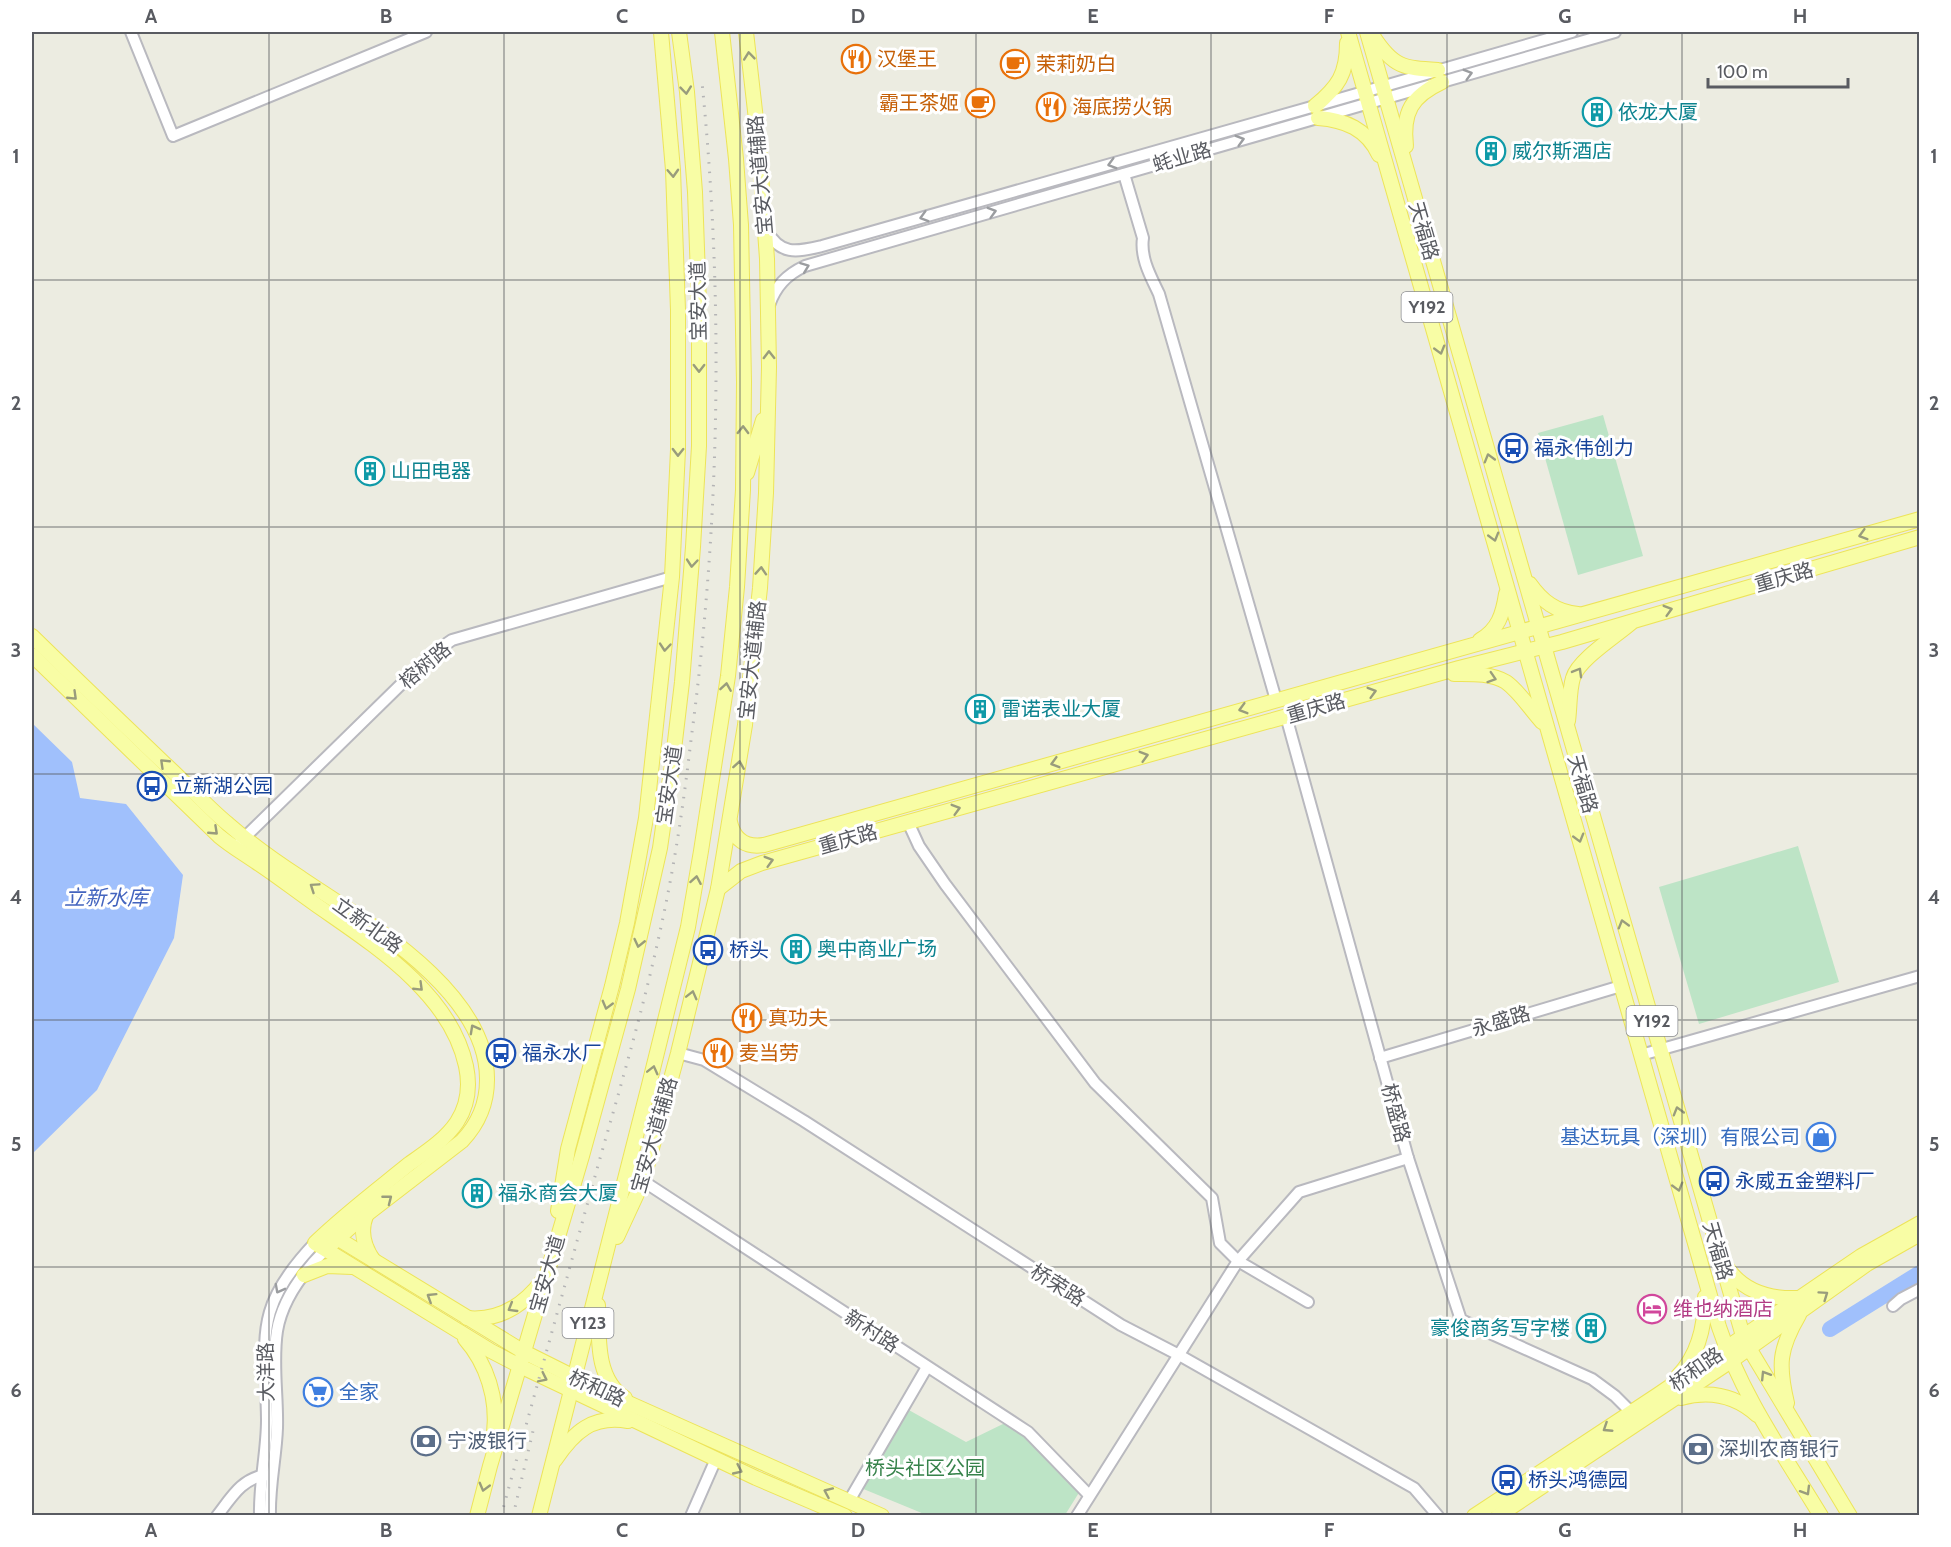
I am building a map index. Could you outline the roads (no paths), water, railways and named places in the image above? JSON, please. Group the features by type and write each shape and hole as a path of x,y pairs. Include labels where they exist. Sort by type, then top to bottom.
{"main road":[{"path":"553,1251 568,1149 615,977 646,818 672,577 678,450 678,321 673,170 661,32"},
{"name":"宝安大道","path":"477,1513 602,1085 636,955 660,848 682,682 699,446 695,192 687,92 679,32"},
{"path":"602,1269 690,916 728,676 737,587 744,382 741,225 722,32"},
{"name":"宝安大道辅路","path":"602,1269 643,1181 678,1053 718,889 745,725 760,588 769,401 765,229 759,146 746,32"},
{"path":"1347,32 1346,63 1338,83 1316,112 1348,123 1361,131 1377,151 1391,182"},
{"name":"天福路","path":"1347,32 1524,651 1548,727 1705,1283 1729,1354 1765,1423 1821,1515"},
{"path":"1369,32 1394,62 1440,76"},
{"name":"天福路","path":"1369,32 1384,92 1540,626 1567,729 1746,1342 1850,1515"},
{"path":"1408,175 1404,136 1409,112 1413,102 1440,76"},
{"path":"742,490 769,401"},
{"name":"重庆路","path":"730,822 732,830 741,841 757,846 1920,519"},
{"name":"重庆路","path":"718,889 731,878 752,866 1434,675 1545,647 1920,537"},
{"name":"Y192","path":"1524,575 1536,593 1550,605 1559,610 1586,614"},
{"path":"1461,648 1487,636 1496,627 1504,608 1506,583"},
{"path":"1567,729 1573,677 1588,656 1613,639 1634,620"},
{"name":"立新北路","path":"32,636 227,823 291,872 381,932 416,960 455,1000 474,1028 480,1040 486,1065 487,1082 484,1104 476,1124 454,1147 366,1215 332,1235"},
{"name":"立新北路","path":"32,655 160,781 234,849 256,862 367,941 405,972 430,997 450,1022 458,1038 465,1058 468,1093 463,1110 452,1129 321,1246"},
{"path":"1434,675 1480,674 1506,682 1548,727"},
{"path":"831,826 835,843"},
{"path":"366,1215 363,1228 364,1238 375,1262"},
{"name":"桥和路","path":"1498,1515 1800,1304 1883,1242 1920,1223"},
{"name":"桥和路","path":"1800,1304 1920,1234"},
{"name":"桥和路","path":"332,1235 524,1352 572,1384 638,1422 844,1515"},
{"name":"桥和路","path":"321,1246 455,1329 520,1366 639,1407 882,1515"},
{"path":"1720,1258 1732,1276 1758,1293 1800,1304 1781,1356 1781,1378 1789,1414"},
{"path":"304,1275 316,1269 333,1266 358,1269"},
{"name":"Y123","path":"572,1384 602,1269"},
{"path":"465,1317 490,1318 511,1309 524,1300 547,1274"},
{"path":"1664,1399 1700,1340 1705,1319 1705,1283"},
{"path":"597,1289 600,1355 607,1377 620,1395 639,1407"},
{"path":"455,1329 471,1345 478,1356 491,1390 495,1421 490,1466"},
{"path":"539,1515 572,1384"},
{"path":"1664,1399 1696,1395 1718,1395 1731,1398 1742,1403 1765,1423"},
{"name":"桥和路","path":"1474,1515 1631,1412 1664,1399"},
{"path":"551,1467 569,1441 587,1426 618,1419 638,1422"}],"street":[{"path":"131,32 173,136 426,32"},
{"name":"蚝业路","path":"1440,76 1572,32"},
{"name":"蚝业路","path":"765,229 776,244 785,249 806,250 1316,112 1440,76 1615,32"},
{"name":"蚝业路","path":"768,308 776,287 786,277 805,266 1124,174 1316,112"},
{"path":"1124,174 1143,238 1141,248 1147,270 1159,294 1276,700"},
{"name":"榕树路","path":"234,849 433,653 452,640 672,577"},
{"name":"桥盛路","path":"1286,716 1408,1158 1461,1320 1592,1379 1631,1412"},
{"path":"908,822 919,846 945,884 1095,1083 1212,1198 1220,1243 1238,1261 1308,1302"},
{"path":"1641,1055 1920,976"},
{"name":"永盛路","path":"1380,1058 1621,986"},
{"name":"桥荣路","path":"678,1053 705,1060 1121,1325 1179,1355 1414,1488 1438,1515"},
{"path":"1077,1515 1238,1261 1299,1192 1408,1158"},
{"name":"新村路","path":"643,1181 1028,1432 1089,1495"},
{"name":"大洋路","path":"260,1515 277,1430 275,1355 277,1330 288,1299 321,1246"},
{"name":"大洋路","path":"270,1515 264,1356 267,1322 279,1288 291,1270 321,1246"},
{"path":"1893,1306 1920,1289"},
{"path":"849,1502 927,1367"},
{"path":"691,1515 716,1459"},
{"path":"217,1515 245,1482 267,1475"}],"water":[{"name":"立新水库","path":"32,723 72,762 80,798 126,804 183,875 174,938 97,1090 32,1154"}],"waterway":[{"path":"1830,1329 1920,1273"}],"railway":[{"path":"501,1516 644,997 661,928 684,797 701,658 708,576 716,412 714,247 702,82"},
{"path":"513,1516 533,1431"}],"place":[{"name":"汉堡王","path":"856,59"},
{"name":"茉莉奶白","path":"1015,64"},
{"name":"霸王茶姬","path":"980,103"},
{"name":"海底捞火锅","path":"1051,107"},
{"name":"依龙大厦","path":"1597,112"},
{"name":"威尔斯酒店","path":"1491,151"},
{"name":"福永伟创力","path":"1513,448"},
{"name":"山田电器","path":"370,471"},
{"name":"雷诺表业大厦","path":"980,709"},
{"name":"立新湖公园","path":"152,786"},
{"name":"奥中商业广场","path":"796,949"},
{"name":"桥头","path":"708,950"},
{"name":"真功夫","path":"747,1018"},
{"name":"福永水厂","path":"501,1053"},
{"name":"麦当劳","path":"718,1053"},
{"name":"基达玩具（深圳）有限公司","path":"1821,1137"},
{"name":"永威五金塑料厂","path":"1714,1181"},
{"name":"福永商会大厦","path":"477,1193"},
{"name":"维也纳酒店","path":"1652,1309"},
{"name":"豪俊商务写字楼","path":"1591,1328"},
{"name":"全家","path":"318,1392"},
{"name":"宁波银行","path":"426,1441"},
{"name":"深圳农商银行","path":"1698,1449"},
{"name":"桥头鸿德园","path":"1507,1480"}],"park label":[{"name":"桥头社区公园","path":"925,1468"}]}
